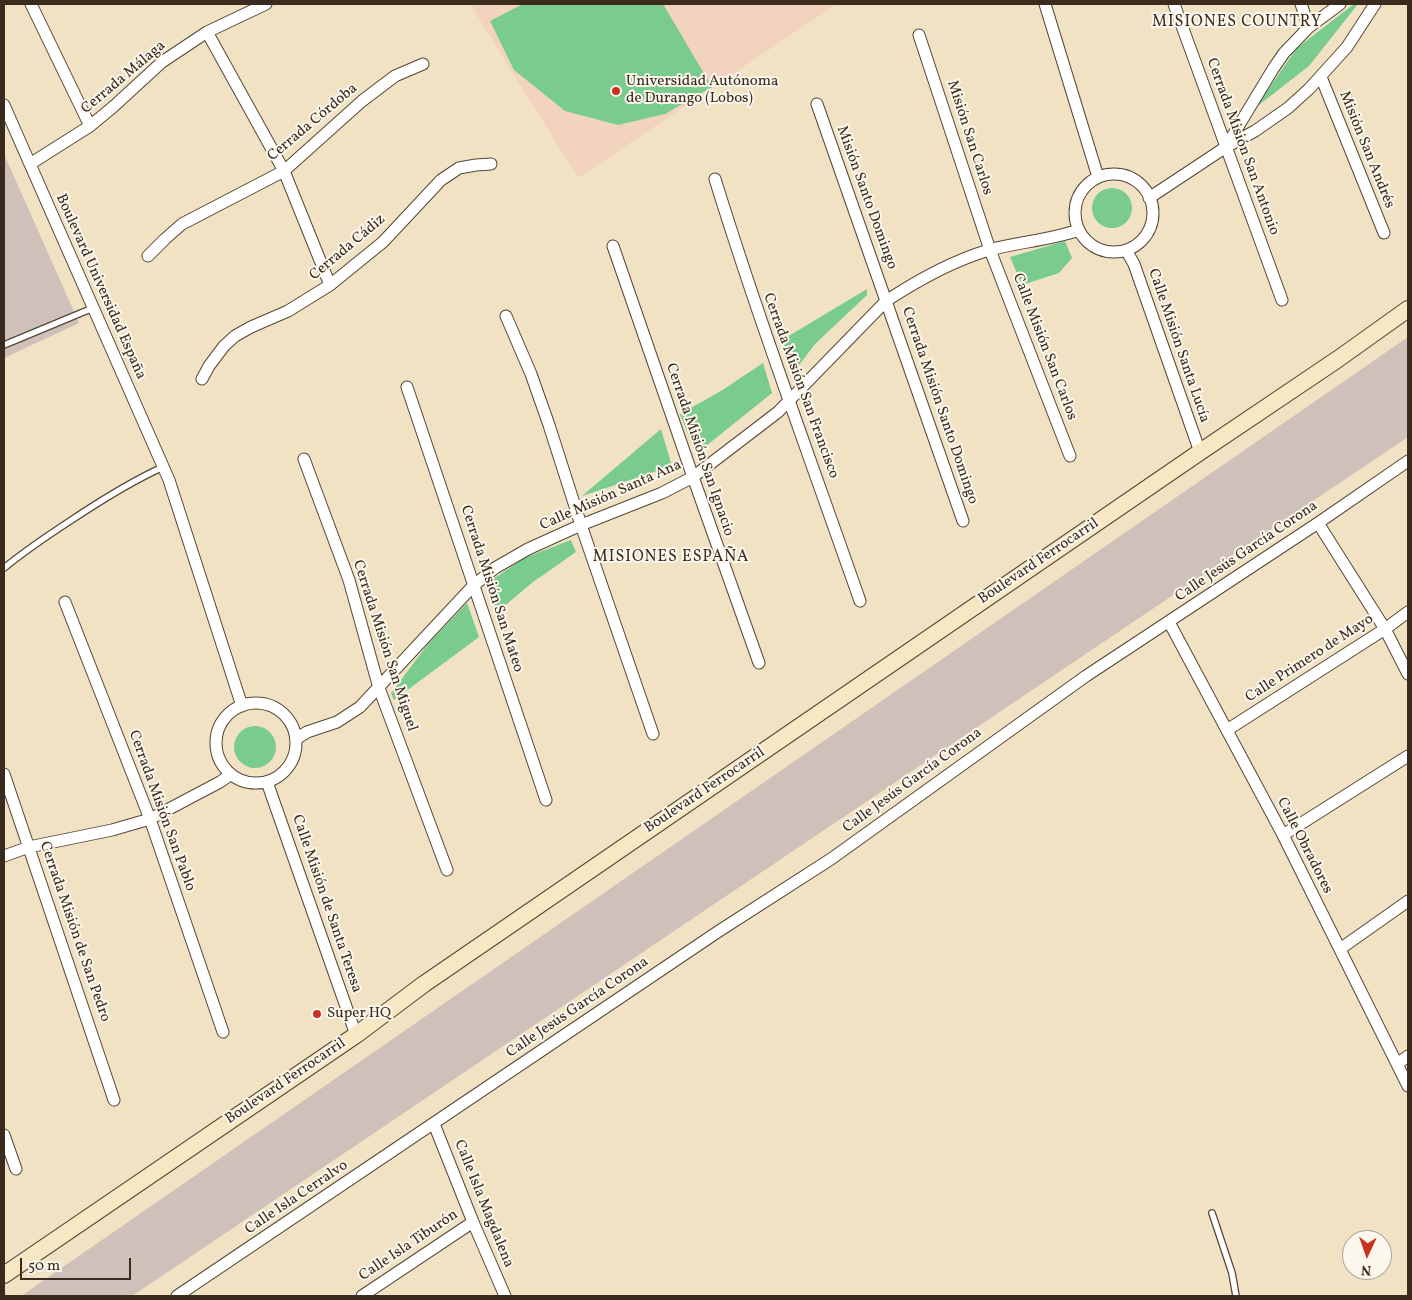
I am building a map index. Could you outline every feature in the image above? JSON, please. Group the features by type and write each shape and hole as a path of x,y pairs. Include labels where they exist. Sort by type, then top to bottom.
{"main road":[{"name":"Boulevard Ferrocarril","path":"4,1275 356,1035 424,984 1408,310"}],"street":[{"path":"31,4 90,126"},
{"name":"Cerrada Málaga","path":"30,164 90,126 114,108 162,62 207,32 266,4"},
{"path":"1045,4 1098,177"},
{"name":"Cerrada Misión San Antonio","path":"1174,4 1282,300"},
{"path":"1301,4 1309,27"},
{"path":"1226,148 1284,52 1309,27 1340,4"},
{"path":"1150,198 1255,131 1288,108 1309,90 1347,47 1375,4"},
{"path":"207,32 284,171 330,285"},
{"name":"Misión San Carlos","path":"919,35 990,250"},
{"name":"Cerrada Córdoba","path":"148,256 182,224 284,171 362,101 395,76 423,64"},
{"name":"Misión San Andrés","path":"1321,77 1384,233"},
{"name":"Misión Santo Domingo","path":"817,104 886,301"},
{"name":"Boulevard Universidad España","path":"4,105 169,480 242,706"},
{"name":"Cerrada Cádiz","path":"202,379 224,346 235,336 250,327 288,311 330,285 383,242 441,180 459,168 476,164 492,164"},
{"path":"1113,174 1126,176 1138,182 1150,198 1153,207 1152,221 1147,233 1138,243 1126,250 1113,252 1100,249 1088,242 1079,230 1075,219 1076,203 1082,191 1098,177 1113,174"},
{"name":"Cerrada Misión San Francisco","path":"715,179 764,330 860,601"},
{"name":"Calle Misión Santa Ana","path":"296,740 308,732 338,722 360,707 473,586 495,568 528,549 581,525 662,493 693,478 778,412 886,301 940,269 990,250 1079,230"},
{"name":"Cerrada Misión San Ignacio","path":"613,246 759,663"},
{"name":"Calle Misión San Carlos","path":"990,250 1070,456"},
{"name":"Calle Misión Santa Lucía","path":"1126,250 1134,264 1200,452"},
{"name":"Cerrada Misión Santo Domingo","path":"886,301 963,521"},
{"path":"506,316 534,382 653,734"},
{"name":"Cerrada Misión San Mateo","path":"407,387 546,800"},
{"name":"Cerrada Misión San Miguel","path":"304,459 349,580 379,688 448,870"},
{"name":"Calle Jesús García Corona","path":"434,1124 719,931 831,858 1086,676 1318,523 1408,460"},
{"path":"1318,523 1385,629 1408,674"},
{"name":"Cerrada Misión San Pablo","path":"65,602 150,819 223,1032"},
{"name":"Calle Primero de Mayo","path":"1226,730 1385,629 1408,612"},
{"name":"Calle Obradores","path":"1169,622 1283,836 1408,1086"},
{"path":"257,704 271,706 283,714 291,725 296,740 295,753 289,766 280,776 267,782 256,783 230,775 224,769 218,757 215,743 223,720 242,706 257,704"},
{"path":"1283,836 1408,756"},
{"name":"Cerrada Misión de San Pedro","path":"4,774 114,1100"},
{"path":"4,856 30,847 112,830 150,819 230,775"},
{"name":"Calle Misión de Santa Teresa","path":"267,782 356,1035"},
{"path":"1340,949 1408,901"},
{"path":"1397,1064 1408,1056"},
{"name":"Calle Isla Magdalena","path":"434,1124 473,1222 506,1296"},
{"name":"Calle Isla Cerralvo","path":"177,1296 195,1291 434,1124"},
{"path":"4,1135 16,1169"},
{"name":"Calle Isla Tiburón","path":"362,1296 473,1222"}],"lane":[{"path":"4,345 93,308"},
{"path":"4,568 48,535 103,499 137,478 163,467"},
{"path":"1212,1213 1232,1273 1236,1296"}],"shaded area":[{"name":"Universidad Autónoma de Durango (Lobos)","path":"470,4 837,4 578,178"},
{"path":"4,154 79,323 4,358"},
{"path":"1408,337 1408,437 132,1296 21,1296"}],"green space":[{"path":"523,4 663,4 712,87 665,114 618,125 565,111 514,70 490,21"},
{"path":"1354,4 1358,4 1309,66 1255,108 1297,48"},
{"path":"1116,188 1123,191 1129,197 1132,208 1131,216 1123,225 1116,228 1108,228 1101,225 1093,216 1092,204 1095,197 1104,189"},
{"path":"1065,241 1072,258 1059,273 1022,285 1010,257"},
{"path":"867,289 867,295 815,344 793,373 782,340"},
{"path":"763,363 772,393 696,454 680,414 721,391"},
{"path":"661,429 672,466 582,496"},
{"path":"571,540 576,552 533,582 496,613 489,582 524,558"},
{"path":"467,603 479,637 394,700 391,693 428,644"},
{"path":"255,726 270,732 276,747 270,762 255,768 240,762 234,747 240,732"}],"place":[{"name":"Universidad Autónoma de Durango (Lobos)","path":"616,91"},
{"name":"Super HQ","path":"317,1014"}],"district":[{"name":"MISIONES COUNTRY","path":"1237,23"},
{"name":"MISIONES ESPAÑA","path":"671,558"}]}
